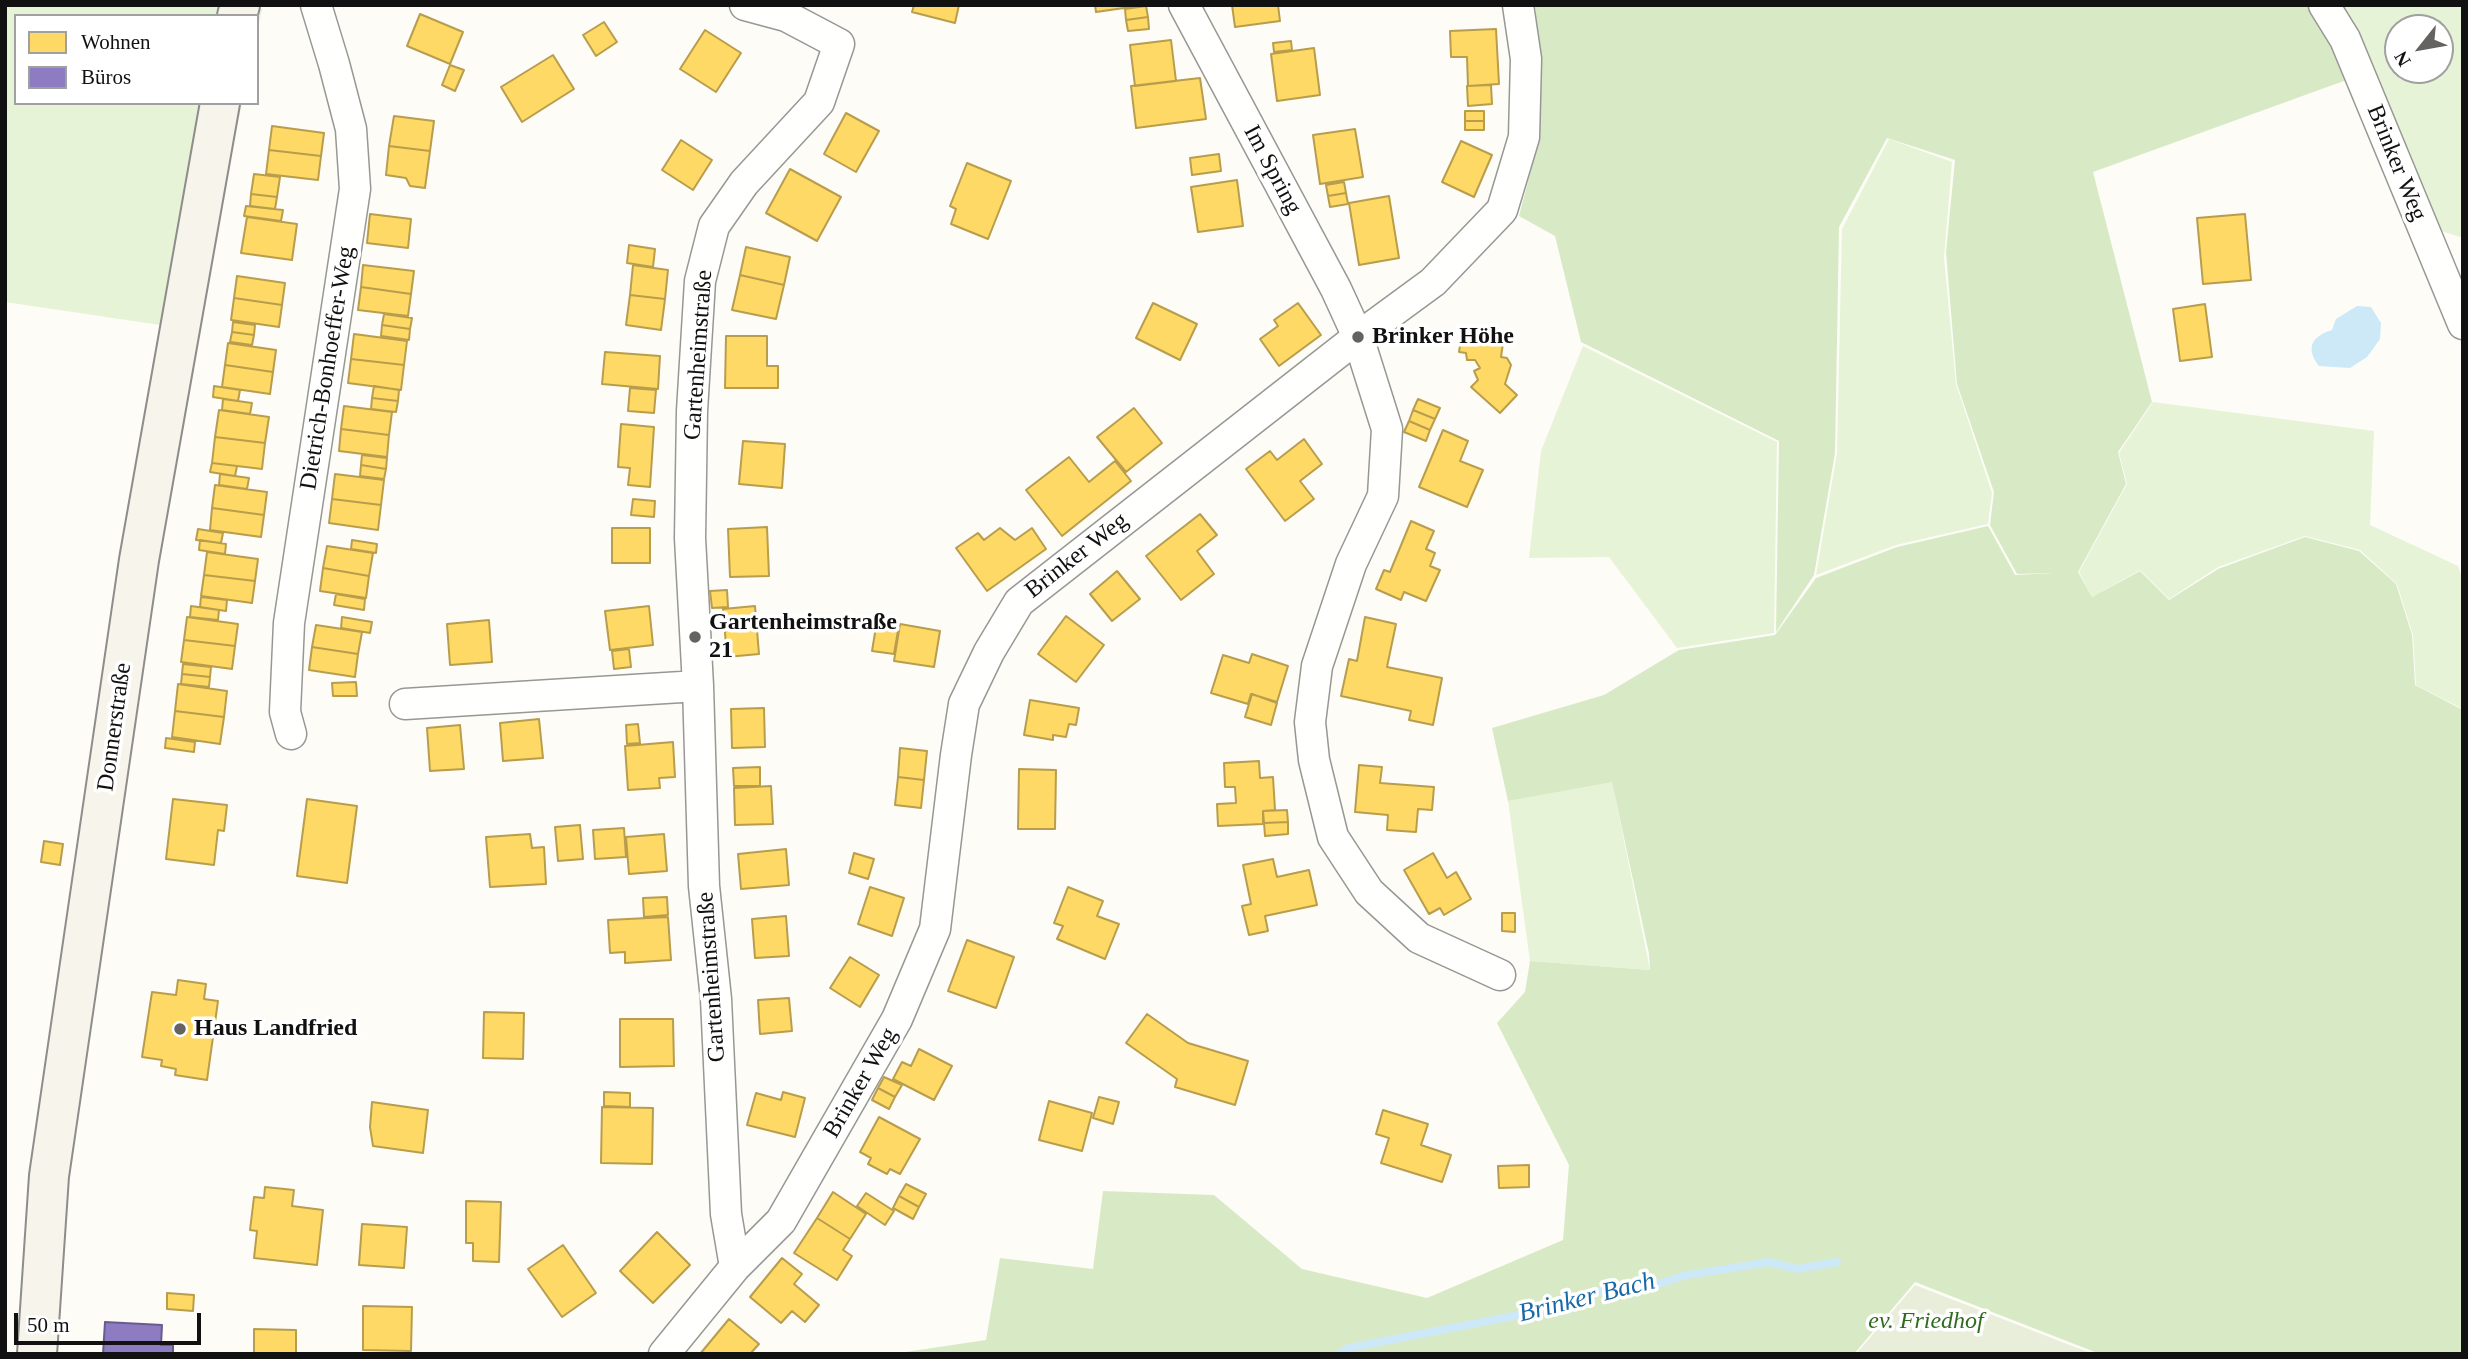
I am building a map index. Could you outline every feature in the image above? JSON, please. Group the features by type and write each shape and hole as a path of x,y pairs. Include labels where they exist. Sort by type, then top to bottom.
{"main road":[{"name":"Donnerstraße","path":"37,1354 49,1176 139,560 220,105"}],"street":[{"name":"Dietrich-Bonhoeffer-Weg","path":"291,734 285,712 289,623 355,189 351,129 316,5"},
{"name":"Gartenheimstraße","path":"735,1267 726,1214 716,999 704,886 690,538 692,411 700,281 714,226 744,183 819,102 839,44 786,16 745,5"},
{"name":"Im Spring","path":"1184,5 1359,337"},
{"name":"Brinker Weg","path":"664,1354 735,1267 781,1221 897,1019 935,929 964,705 989,652 1019,601 1433,282 1502,210 1524,137 1527,59 1518,5"},
{"name":"Brinker Weg","path":"2324,5 2345,39 2463,324"},
{"path":"1359,337 1387,429 1383,496 1350,564 1317,666 1310,722 1314,760 1333,837 1369,892 1419,938 1500,975"},
{"path":"405,704 698,686"}],"green space":[{"path":"5,5 245,5 262,9 259,23 259,14 14,14 14,105 242,105 194,330 5,302"},
{"path":"1535,5 2309,5 2352,78 2093,172 2152,402 2118,452 2126,484 2078,572 2092,597 2140,571 2169,600 2218,569 2305,537 2359,551 2396,584 2412,635 2415,685 2463,710 2463,1354 2100,1354 1915,1282 1854,1354 892,1354 986,1340 1000,1258 1093,1269 1103,1191 1214,1195 1302,1269 1427,1298 1563,1240 1569,1165 1497,1023 1525,992 1530,961 1650,970 1649,954 1612,782 1508,801 1492,728 1604,695 1679,650 1775,635 1816,578 1897,547 1988,526 2015,575 2054,573 2017,574 1990,525 1994,492 1957,384 1946,252 1955,160 1887,138 1839,227 1835,453 1814,575 1776,632 1779,441 1581,342 1555,236 1519,216 1538,143 1540,65"},
{"path":"2337,5 2463,5 2463,238 2432,228"},
{"path":"1889,139 1952,162 1944,258 1956,384 1992,493 1988,524 1896,545 1816,575 1837,453 1842,229"},
{"path":"1583,346 1777,442 1774,633 1677,648 1609,557 1529,558 1541,451"},
{"path":"2153,402 2374,431 2370,525 2458,566 2463,582 2463,709 2416,685 2413,635 2397,584 2360,550 2305,536 2218,567 2169,599 2140,570 2092,597 2079,572 2127,484 2119,453"},
{"path":"1612,781 1650,970 1530,961 1508,801"},
{"name":"ev. Friedhof","path":"1915,1285 2093,1354 1856,1354"}],"water":[{"path":"2357,306 2371,307 2381,323 2380,339 2367,357 2350,368 2319,366 2312,354 2315,339 2332,330 2336,319"}],"building: Wohnen":[{"path":"914,5 959,5 955,23 912,12"},
{"path":"1095,5 1137,5 1138,6 1096,12"},
{"path":"1232,5 1278,5 1280,21 1235,27"},
{"path":"1146,6 1148,17 1126,20 1125,9"},
{"path":"420,14 463,32 450,64 407,46"},
{"path":"1148,17 1149,29 1128,31 1126,20"},
{"path":"604,22 617,42 596,56 583,35"},
{"path":"1496,29 1499,84 1468,86 1467,57 1451,57 1450,31"},
{"path":"705,30 741,53 716,92 680,69"},
{"path":"1171,40 1176,81 1135,86 1130,45"},
{"path":"1291,41 1292,50 1274,52 1273,43"},
{"path":"1314,48 1320,95 1277,101 1271,54"},
{"path":"553,55 574,89 522,122 501,87"},
{"path":"450,65 464,70 455,91 442,85"},
{"path":"1200,78 1206,119 1136,128 1131,86"},
{"path":"1491,85 1492,104 1468,106 1467,86"},
{"path":"1465,111 1484,111 1484,121 1465,121"},
{"path":"846,113 879,131 856,172 824,154"},
{"path":"394,116 434,121 430,151 389,146"},
{"path":"1465,121 1484,121 1484,130 1465,130"},
{"path":"272,126 324,133 321,156 269,150"},
{"path":"1355,129 1363,177 1320,184 1313,135"},
{"path":"681,140 712,160 693,190 662,170"},
{"path":"1461,141 1492,155 1474,197 1442,182"},
{"path":"389,146 430,151 425,188 410,186 406,178 386,175"},
{"path":"269,150 321,156 318,180 266,174"},
{"path":"1219,154 1221,171 1192,175 1190,158"},
{"path":"967,163 1011,181 988,239 951,224 956,209 950,206"},
{"path":"790,169 841,197 817,241 766,213"},
{"path":"254,174 280,177 277,197 251,194"},
{"path":"1237,180 1243,226 1198,232 1191,187"},
{"path":"1344,182 1346,193 1328,196 1326,185"},
{"path":"1346,193 1348,204 1330,207 1328,196"},
{"path":"251,194 277,197 275,209 250,206"},
{"path":"1389,196 1399,258 1359,265 1349,203"},
{"path":"246,206 283,210 281,221 244,216"},
{"path":"370,214 411,219 408,248 367,243"},
{"path":"2245,214 2251,280 2203,284 2197,218"},
{"path":"247,217 297,224 292,260 241,253"},
{"path":"629,245 655,249 653,267 627,263"},
{"path":"746,247 790,257 784,285 740,275"},
{"path":"363,265 414,271 411,294 361,287"},
{"path":"633,265 668,270 665,299 630,295"},
{"path":"740,275 784,285 776,319 732,310"},
{"path":"237,276 285,283 282,305 234,298"},
{"path":"361,287 411,294 408,316 358,310"},
{"path":"630,295 665,299 661,330 626,325"},
{"path":"234,298 282,305 279,327 231,320"},
{"path":"1153,303 1197,324 1180,360 1136,338"},
{"path":"1298,303 1321,335 1279,366 1260,339 1278,326 1274,320"},
{"path":"2205,304 2212,357 2180,361 2173,309"},
{"path":"384,314 412,318 410,329 382,325"},
{"path":"233,322 255,325 254,335 232,332"},
{"path":"382,325 410,329 409,340 381,336"},
{"path":"1463,326 1501,331 1501,357 1507,358 1511,365 1505,384 1517,395 1500,413 1471,387 1478,380 1474,371 1480,368 1475,360 1467,360 1466,353 1459,352"},
{"path":"232,332 254,335 252,345 230,342"},
{"path":"354,334 407,341 404,365 351,359"},
{"path":"726,336 767,336 767,366 778,366 778,388 725,388"},
{"path":"228,343 276,350 273,372 225,365"},
{"path":"605,352 660,356 658,389 602,384"},
{"path":"351,359 404,365 401,390 348,383"},
{"path":"225,365 273,372 270,394 222,387"},
{"path":"214,386 240,390 238,401 213,397"},
{"path":"374,386 399,390 398,401 372,398"},
{"path":"630,388 656,390 654,413 628,411"},
{"path":"372,398 398,401 396,412 371,409"},
{"path":"223,399 252,403 250,414 222,410"},
{"path":"1418,399 1440,408 1435,419 1413,410"},
{"path":"344,406 392,412 389,435 341,429"},
{"path":"1134,408 1162,443 1126,472 1097,437"},
{"path":"219,410 269,417 265,443 215,437"},
{"path":"1413,410 1435,419 1430,430 1409,421"},
{"path":"1409,421 1430,430 1426,441 1404,432"},
{"path":"621,424 654,427 650,487 628,485 630,468 618,467"},
{"path":"341,429 389,435 387,457 339,451"},
{"path":"1443,430 1468,441 1460,461 1483,470 1467,507 1419,487"},
{"path":"215,437 265,443 262,469 212,463"},
{"path":"1304,439 1322,464 1300,481 1314,499 1285,521 1246,469 1270,451 1277,460"},
{"path":"743,441 785,444 782,488 739,484"},
{"path":"362,455 387,458 386,469 361,465"},
{"path":"1069,457 1089,482 1115,461 1131,481 1062,536 1026,490"},
{"path":"212,463 237,466 235,476 210,472"},
{"path":"361,465 386,469 384,479 360,476"},
{"path":"220,474 249,478 247,489 219,485"},
{"path":"335,474 384,480 381,505 332,499"},
{"path":"215,485 267,492 264,515 212,508"},
{"path":"332,499 381,505 378,530 329,523"},
{"path":"633,499 655,501 654,517 631,515"},
{"path":"212,508 264,515 261,537 210,530"},
{"path":"1200,514 1217,535 1197,551 1214,574 1181,600 1146,556"},
{"path":"1411,521 1434,531 1426,549 1435,553 1430,566 1440,570 1426,601 1404,592 1401,600 1376,589 1384,570 1390,572"},
{"path":"767,527 769,576 730,577 728,529"},
{"path":"612,528 650,528 650,563 612,563"},
{"path":"1000,528 1015,540 1032,528 1046,549 987,591 956,548 978,533 984,540"},
{"path":"198,529 223,533 221,543 196,540"},
{"path":"200,540 226,544 225,554 199,550"},
{"path":"352,540 377,544 376,553 351,549"},
{"path":"327,546 373,553 369,576 323,568"},
{"path":"207,552 258,559 255,581 204,575"},
{"path":"323,568 369,576 366,598 320,591"},
{"path":"1117,571 1140,599 1112,621 1090,594"},
{"path":"204,575 255,581 252,603 201,596"},
{"path":"727,590 728,607 712,608 710,591"},
{"path":"336,594 365,599 364,610 334,605"},
{"path":"201,597 227,600 226,611 200,607"},
{"path":"191,606 219,610 218,620 190,617"},
{"path":"649,606 653,645 610,650 605,611"},
{"path":"755,606 759,654 727,657 723,609"},
{"path":"1066,616 1104,645 1076,682 1038,654"},
{"path":"187,617 238,624 235,646 184,640"},
{"path":"342,617 372,622 370,633 341,628"},
{"path":"1365,617 1396,624 1387,667 1442,678 1433,725 1409,720 1411,711 1341,696 1349,659 1357,661"},
{"path":"489,620 492,662 450,665 447,624"},
{"path":"877,621 899,625 894,654 872,651"},
{"path":"900,624 940,631 934,667 894,661"},
{"path":"316,625 362,632 358,654 312,647"},
{"path":"184,640 235,646 232,669 181,662"},
{"path":"312,647 358,654 355,677 309,670"},
{"path":"629,649 631,667 614,669 612,651"},
{"path":"1252,654 1288,666 1277,702 1251,694 1248,704 1211,693 1223,655 1249,663"},
{"path":"183,664 211,667 210,677 182,674"},
{"path":"182,674 210,677 209,687 181,684"},
{"path":"356,682 357,696 333,696 332,683"},
{"path":"178,684 227,691 224,717 175,711"},
{"path":"1252,694 1277,703 1271,725 1245,717"},
{"path":"1030,700 1079,708 1076,725 1069,724 1066,737 1053,735 1053,740 1024,735"},
{"path":"764,708 765,747 732,748 731,709"},
{"path":"175,711 224,717 220,744 172,737"},
{"path":"539,719 543,758 503,761 500,723"},
{"path":"638,724 640,743 627,744 626,725"},
{"path":"460,725 464,769 430,771 427,728"},
{"path":"166,738 195,742 194,752 165,748"},
{"path":"673,742 675,777 659,778 660,788 628,790 625,746"},
{"path":"900,748 927,751 924,780 898,777"},
{"path":"1259,761 1260,778 1273,777 1275,810 1263,811 1263,824 1218,826 1217,804 1236,803 1235,787 1225,787 1224,763"},
{"path":"1359,765 1382,767 1380,783 1434,787 1432,810 1418,809 1416,832 1387,830 1388,815 1355,812"},
{"path":"760,767 760,786 734,786 733,768"},
{"path":"1019,769 1056,770 1055,829 1018,829"},
{"path":"898,777 924,780 921,808 895,805"},
{"path":"771,786 773,824 735,825 734,788"},
{"path":"173,799 227,805 224,831 218,830 214,865 166,859"},
{"path":"307,799 357,806 347,883 297,876"},
{"path":"1287,810 1288,822 1264,823 1263,811"},
{"path":"1288,822 1288,834 1265,836 1264,823"},
{"path":"580,825 583,859 558,861 555,827"},
{"path":"624,828 626,857 595,859 593,830"},
{"path":"530,834 532,848 544,847 546,884 490,887 486,837"},
{"path":"664,834 667,871 629,874 626,837"},
{"path":"44,841 63,844 60,865 41,862"},
{"path":"786,849 789,885 741,889 738,854"},
{"path":"854,853 874,859 868,879 849,873"},
{"path":"1433,853 1447,878 1456,872 1471,899 1444,915 1440,908 1429,914 1404,870"},
{"path":"1273,859 1277,877 1309,870 1317,905 1265,916 1268,931 1249,935 1242,906 1251,904 1243,865"},
{"path":"870,887 904,898 892,936 858,924"},
{"path":"1068,887 1103,901 1097,916 1119,924 1105,959 1057,939 1063,926 1054,923"},
{"path":"667,897 668,915 644,917 643,898"},
{"path":"1502,913 1515,913 1515,932 1502,931"},
{"path":"786,916 789,956 755,958 752,919"},
{"path":"668,917 671,960 625,963 625,952 610,953 608,920"},
{"path":"967,940 1014,957 996,1008 948,991"},
{"path":"850,957 879,975 860,1007 830,988"},
{"name":"Haus Landfried","path":"178,980 206,984 204,999 218,1001 207,1080 175,1075 176,1069 161,1066 162,1060 142,1057 152,992 176,995"},
{"path":"789,998 792,1031 760,1034 758,1000"},
{"path":"484,1012 524,1013 523,1059 483,1058"},
{"path":"1147,1014 1188,1043 1248,1061 1235,1105 1175,1087 1177,1079 1126,1043"},
{"path":"620,1019 673,1019 674,1066 620,1067"},
{"path":"919,1049 952,1066 934,1100 893,1079 902,1062 911,1066"},
{"path":"884,1077 902,1085 895,1097 878,1088"},
{"path":"878,1088 895,1097 889,1109 872,1100"},
{"path":"604,1092 630,1093 630,1107 604,1106"},
{"path":"783,1092 805,1098 795,1137 747,1125 756,1093 781,1100"},
{"path":"1099,1097 1119,1102 1113,1124 1093,1118"},
{"path":"1049,1101 1092,1113 1082,1151 1039,1140"},
{"path":"372,1102 428,1110 423,1153 373,1146 370,1127"},
{"path":"602,1107 653,1108 652,1164 601,1163"},
{"path":"1383,1110 1428,1124 1421,1145 1451,1155 1442,1182 1381,1163 1389,1138 1376,1134"},
{"path":"879,1117 920,1139 900,1174 890,1169 887,1174 868,1164 871,1158 860,1152"},
{"path":"1529,1165 1529,1187 1499,1188 1498,1166"},
{"path":"906,1184 926,1194 919,1207 899,1196"},
{"path":"265,1187 294,1190 292,1206 323,1210 317,1265 254,1258 257,1231 250,1230 254,1197 264,1198"},
{"path":"833,1192 866,1214 850,1239 817,1218"},
{"path":"866,1193 894,1211 885,1225 857,1206"},
{"path":"899,1196 919,1207 913,1219 893,1208"},
{"path":"466,1201 501,1202 499,1262 473,1261 473,1243 466,1243"},
{"path":"817,1218 850,1239 843,1250 852,1256 837,1280 794,1253"},
{"path":"362,1224 407,1227 404,1268 359,1265"},
{"path":"657,1232 690,1265 653,1303 620,1271"},
{"path":"563,1245 596,1293 562,1317 528,1269"},
{"path":"782,1258 802,1274 794,1284 819,1305 805,1322 792,1311 781,1323 750,1297"},
{"path":"167,1293 194,1295 193,1311 167,1309"},
{"path":"363,1306 412,1307 411,1351 363,1350"},
{"path":"729,1319 759,1344 750,1354 700,1354"},
{"path":"254,1329 296,1330 296,1354 254,1354"}],"building: Büros":[{"path":"105,1322 162,1325 161,1345 173,1345 173,1354 103,1354"}],"waterway":[{"name":"Brinker Bach","path":"1339,1354 1348,1348 1524,1314 1594,1292 1662,1283 1682,1276 1769,1262 1797,1269 1837,1262"}],"place":[{"name":"Brinker Höhe","path":"1358,337"},
{"name":"Gartenheimstraße 21","path":"695,637"},
{"name":"Haus Landfried","path":"180,1029"}]}
